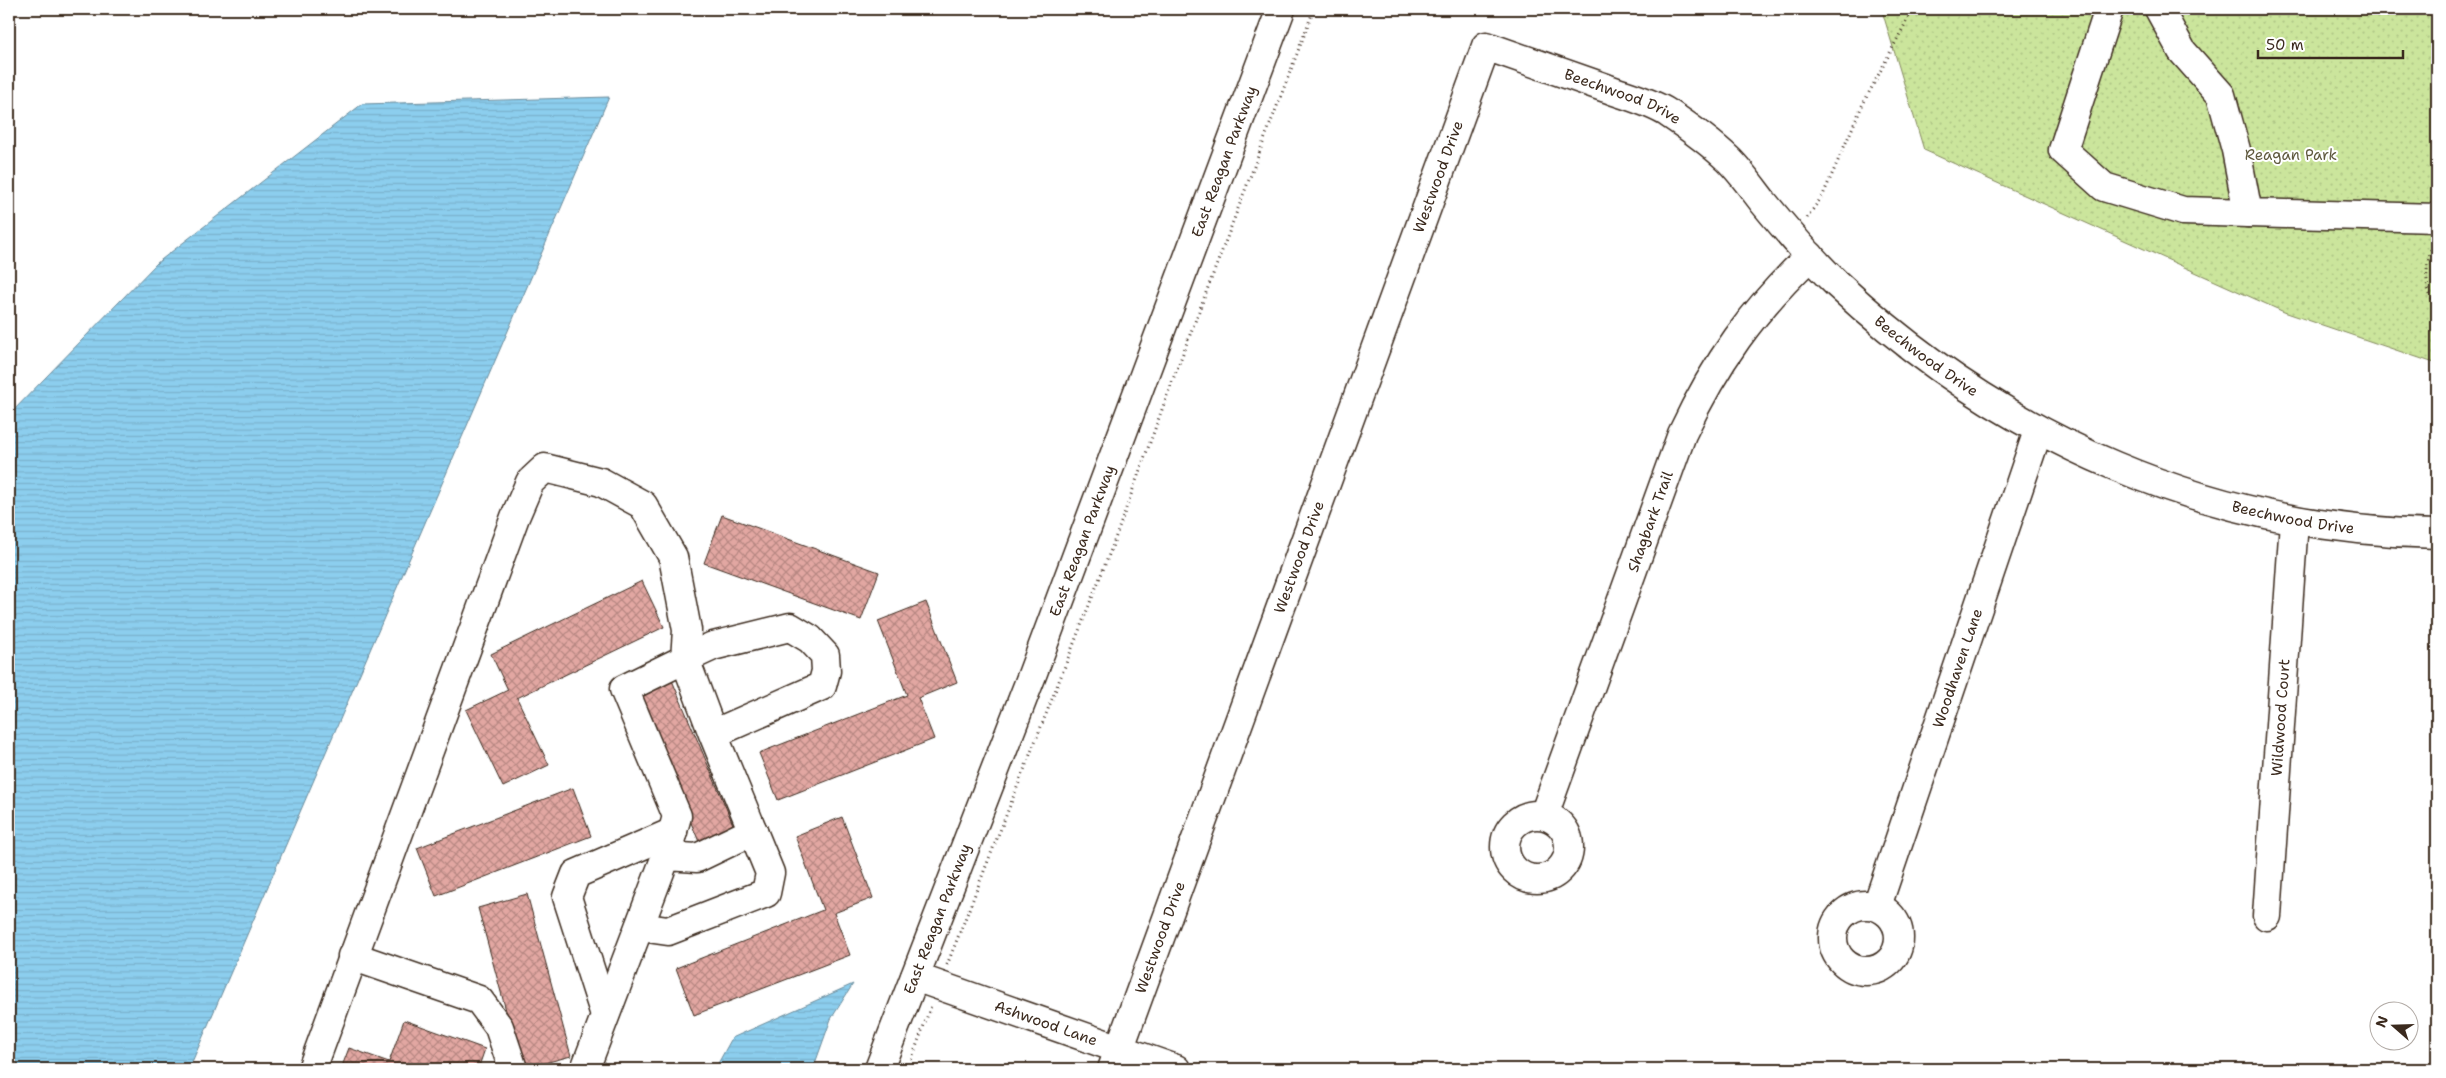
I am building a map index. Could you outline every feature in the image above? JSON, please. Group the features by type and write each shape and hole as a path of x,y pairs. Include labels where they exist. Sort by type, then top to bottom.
{"street":[{"name":"East Reagan Parkway","path":"880,1069 927,981 1032,675 1281,9"},
{"path":"2109,9 2063,150 2104,187 2183,211 2437,218"},
{"path":"2159,9 2182,52 2221,95 2236,150 2248,213"},
{"name":"Beechwood Drive","path":"1486,46 1655,106 1699,134 1730,162 1802,247 1883,325 1932,364 1984,399 2038,431 2144,479 2214,502 2294,521 2352,529 2437,534"},
{"name":"Westwood Drive","path":"1116,1059 1486,46"},
{"name":"Shagbark Trail","path":"1544,815 1682,434 1700,396 1726,351 1780,284 1802,247"},
{"name":"Woodhaven Lane","path":"1877,906 2038,431"},
{"path":"312,1069 515,517 530,482 545,468 601,482 643,505 673,557 687,630 685,659 713,734 770,873 766,893 668,930 640,926"},
{"name":"Wildwood Court","path":"2268,916 2294,521"},
{"path":"585,1069 670,844 677,816 624,689 713,646 790,627 810,639 825,655 826,671 822,686 713,734"},
{"path":"604,1015 566,897 576,874 670,844 697,858 753,831"},
{"path":"352,956 479,1000 499,1027 513,1069"},
{"name":"Ashwood Lane","path":"927,981 1116,1059 1176,1069"}],"path":[{"path":"908,1069 927,981 1112,547 1172,382 1314,9"},
{"path":"1802,247 1862,106 1913,9"},
{"path":"2437,232 2431,250 2426,280 2432,300 2437,306"}],"green space":[{"name":"Reagan Park","path":"1869,9 2437,9 2437,364 2284,312 1924,150 1883,14"}],"water":[{"path":"609,97 189,1069 9,1069 9,415 157,263 362,104"},
{"path":"853,984 831,1019 813,1069 715,1069 732,1038"}],"building":[{"path":"722,515 879,572 861,620 704,563"},
{"path":"642,581 664,627 517,698 549,765 503,787 466,710 508,690 491,654"},
{"path":"926,602 957,682 918,698 934,739 778,800 759,753 907,695 878,621"},
{"path":"671,678 735,829 700,844 636,693"},
{"path":"573,788 591,836 436,896 417,848"},
{"path":"842,817 873,898 834,913 850,955 694,1015 676,968 823,910 795,836"},
{"path":"527,894 571,1056 522,1069 478,908"},
{"path":"404,1020 485,1049 478,1069 341,1069 349,1048 389,1062"}]}
